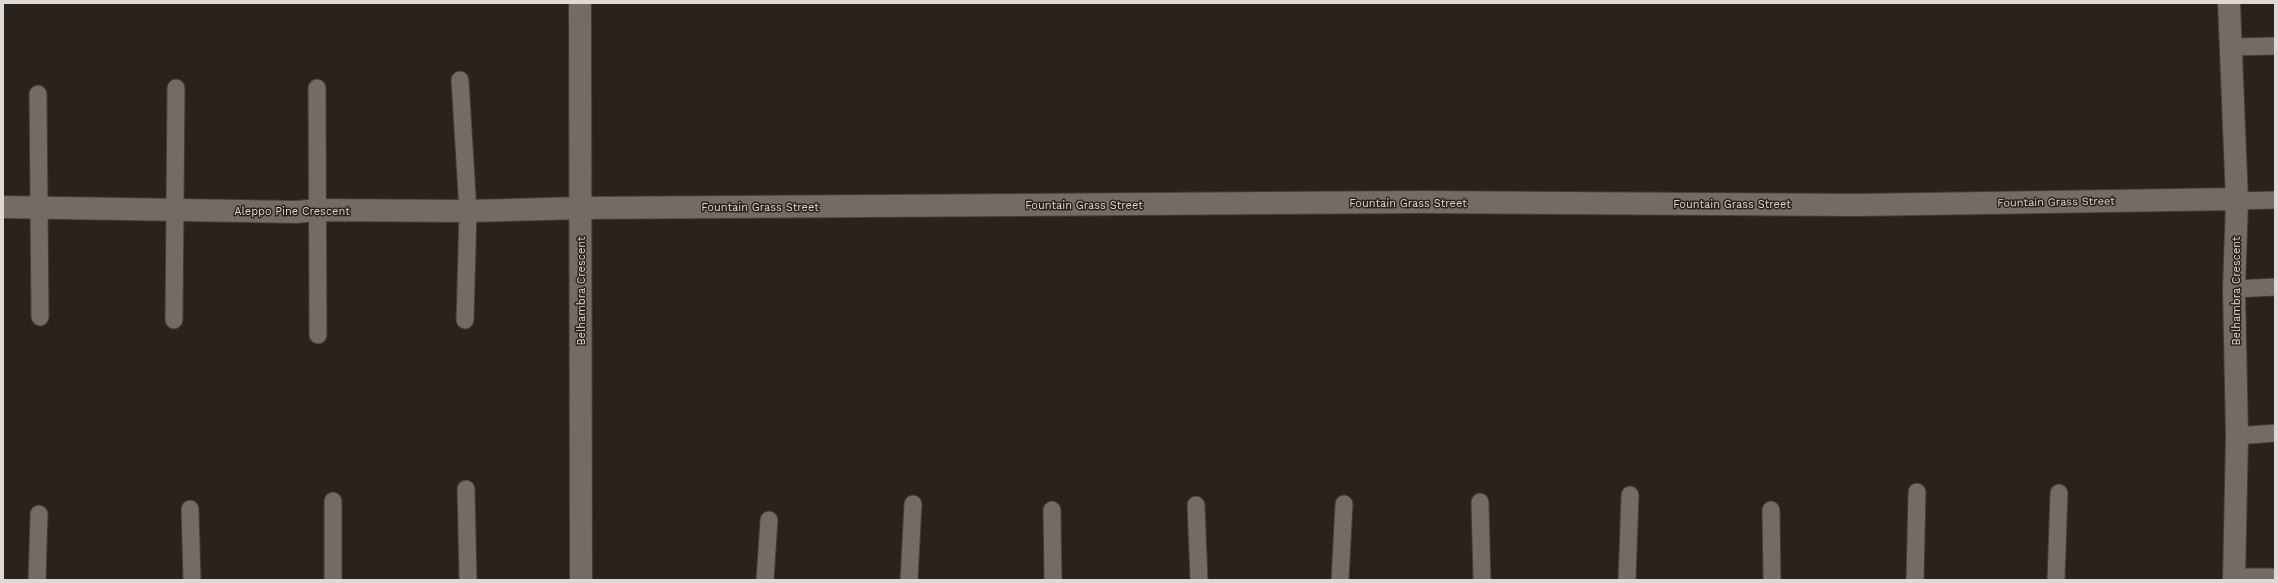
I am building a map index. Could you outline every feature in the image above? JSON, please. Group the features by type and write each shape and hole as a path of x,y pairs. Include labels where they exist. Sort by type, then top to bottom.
{"street":[{"name":"Belhambra Crescent","path":"580,3 581,580"},
{"name":"Belhambra Crescent","path":"2229,3 2232,47 2237,200 2234,289 2237,436 2235,578"},
{"name":"Fountain Grass Street","path":"580,208 1423,202 1857,205 2237,200"},
{"name":"Aleppo Pine Crescent","path":"3,207 296,212 317,210 468,211 580,208"}],"lane":[{"path":"2232,47 2275,46"},
{"path":"460,80 468,211 465,320"},
{"path":"174,320 176,88"},
{"path":"317,88 318,334"},
{"path":"38,94 40,317"},
{"path":"2237,200 2275,200"},
{"path":"2234,289 2275,287"},
{"path":"2237,436 2275,433"},
{"path":"466,489 468,580"},
{"path":"1915,580 1917,492"},
{"path":"2056,580 2059,493"},
{"path":"1627,580 1630,495"},
{"path":"333,502 333,580"},
{"path":"1480,502 1482,580"},
{"path":"909,580 913,504"},
{"path":"1340,580 1344,504"},
{"path":"1196,505 1199,580"},
{"path":"190,509 192,580"},
{"path":"1052,510 1053,580"},
{"path":"1771,510 1772,580"},
{"path":"37,580 39,514"},
{"path":"765,580 769,520"},
{"path":"2235,578 2275,577"}]}
